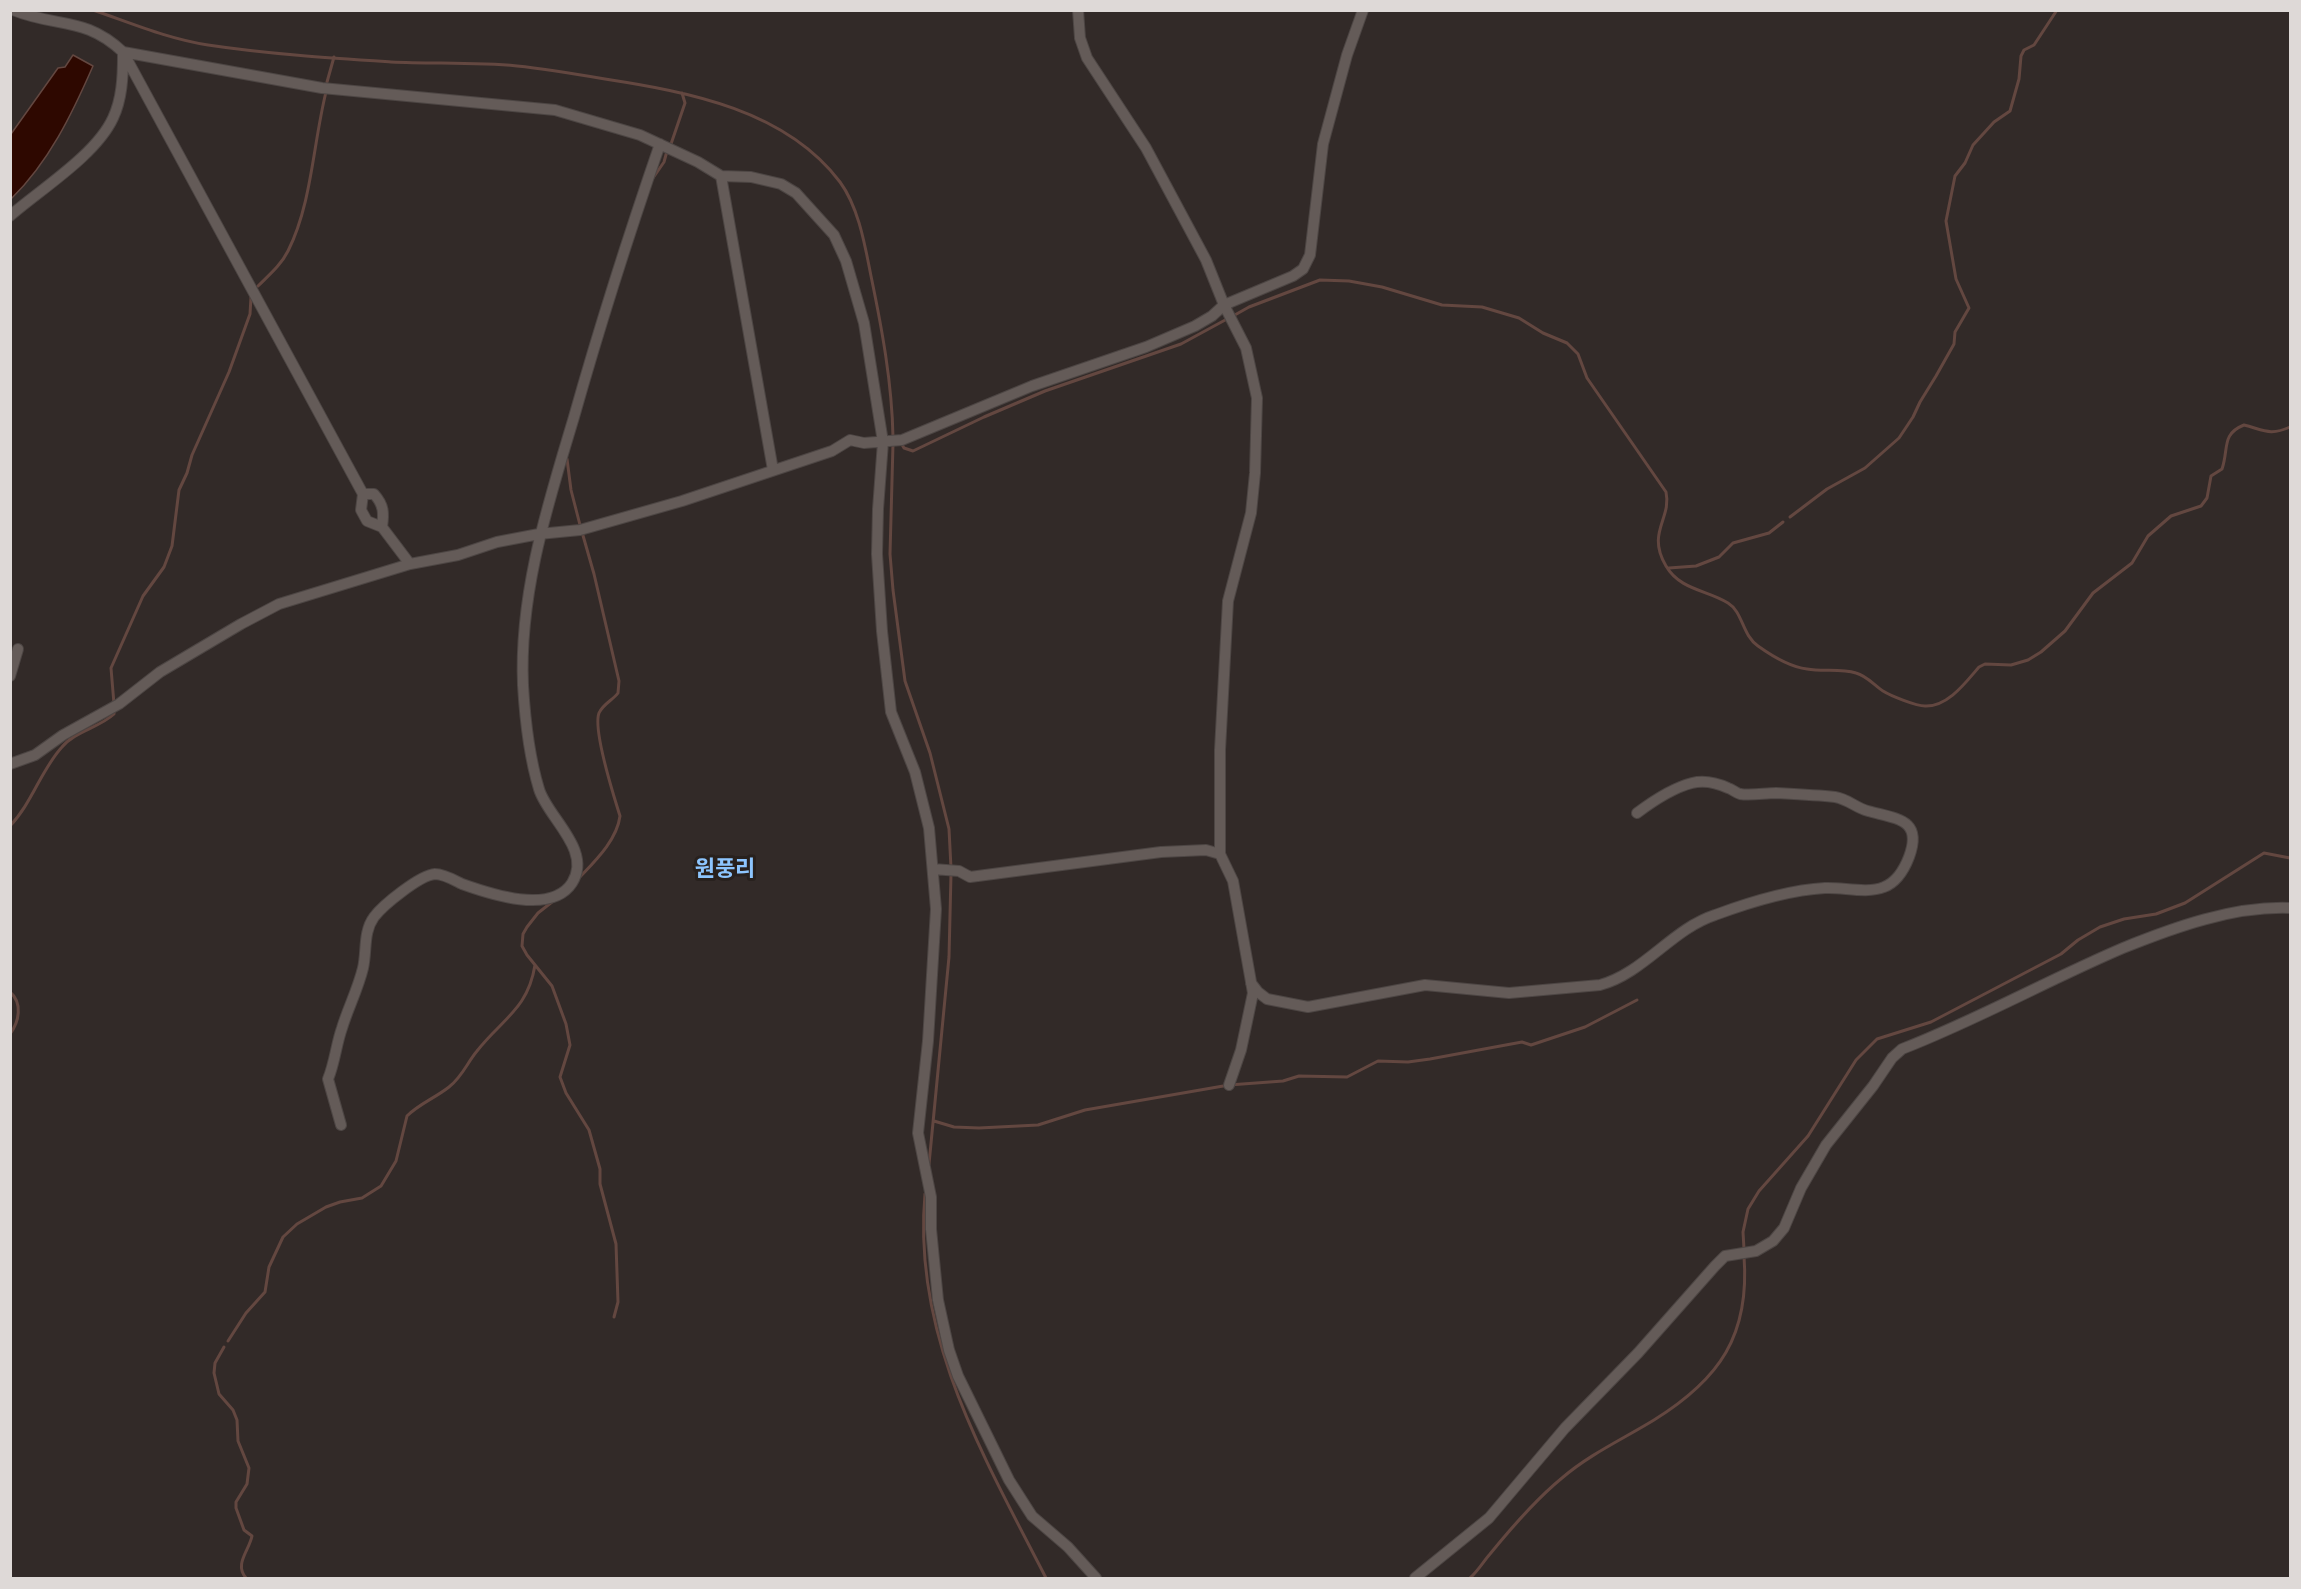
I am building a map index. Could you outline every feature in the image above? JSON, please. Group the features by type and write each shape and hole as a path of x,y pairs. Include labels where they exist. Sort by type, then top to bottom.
{"street":[{"path":"12,10 27,16 76,24 93,30 106,37 123,52 363,494 361,510 367,521 382,527 410,564"},
{"path":"1077,10 1080,38 1087,57 1146,148 1206,260 1245,348 1257,399 1256,473 1251,513 1228,601 1220,750 1220,854 1235,888 1253,993 1241,1050 1229,1085"},
{"path":"10,764 35,755 63,735 120,704 160,672 262,611 299,597 410,564 458,555 497,542 539,534 580,530 681,501 832,451 850,440 864,443 902,440 1032,386 1146,347 1195,326 1212,316 1224,305 1293,276 1303,269 1310,255 1323,144 1347,54 1363,10"},
{"path":"123,52 322,88 555,110 640,135 698,162 721,176 751,177 781,184 796,193 834,235 846,261 864,323 883,442 878,509 878,554 891,712 915,772 924,800 929,828 936,909 935,946 918,1133 931,1197 933,1255 938,1300 949,1350 975,1413 1009,1480 1032,1516 1068,1547 1096,1578"},
{"path":"10,216 105,133 114,117 120,96 123,52"},
{"path":"341,1125 328,1079 341,1030 364,965 367,930 373,918 382,908 428,876 439,874 499,896 535,901 562,892 572,883 576,869 575,850 540,792 525,705 523,682 531,580 539,534 606,306 660,144"},
{"path":"721,176 773,471"},
{"path":"363,494 374,494 381,502 384,515 382,527"},
{"path":"10,676 18,649"},
{"path":"1251,983 1267,999 1308,1006 1425,985 1509,993 1614,982 1697,923 1713,915 1791,892 1827,888 1881,888 1894,882 1902,872 1914,837 1912,827 1906,822 1865,810 1845,800 1777,793 1739,794 1716,783 1693,782 1666,794 1637,813"},
{"path":"933,869 959,871 970,877 1161,852 1206,850 1220,854"},
{"path":"1415,1578 1489,1518 1565,1428 1638,1353 1725,1256 1756,1251 1773,1241 1784,1228 1801,1188 1826,1145 1902,1048 2063,973 2183,926 2231,914 2290,908"}],"shaded area":[{"path":"73,55 93,66 58,137 25,185 11,199 11,134 58,68 65,67"}],"waterway":[{"path":"93,10 178,39 208,45 391,62 501,65 583,75 702,98 764,121 792,137 818,157 847,192 857,215 883,336 891,397 893,437"},
{"path":"1790,517 1827,489 1865,468 1899,438 1954,344 1955,332 1969,308 1956,279 1946,221 1955,176 1965,163 1973,145 1994,122 2010,111 2019,79 2021,56 2024,50 2034,45 2057,10"},
{"path":"327,82 334,57"},
{"path":"258,286 282,261 296,233 307,193 326,92"},
{"path":"671,144 685,103 682,93"},
{"path":"653,178 664,162 667,151"},
{"path":"1233,316 1249,307 1320,280 1349,281 1382,287 1442,305 1482,307 1519,318 1543,333 1567,343 1578,354 1587,378 1666,492 1666,510 1658,544 1666,566 1672,574 1686,585 1728,603 1737,612 1753,641 1763,650 1781,660 1807,669 1856,673 1864,676 1883,691 1921,706 1933,705 1949,698 1979,667 1985,664 2011,665 2028,660 2065,631 2093,593 2132,563 2148,536 2171,516 2201,506 2207,498 2211,476 2222,469 2227,443 2237,429 2244,425 2272,432 2290,427"},
{"path":"114,704 111,668 143,596 164,567 172,546 179,490 229,372 250,314 251,297"},
{"path":"901,443 904,448 913,451 1045,391 1181,344 1227,319"},
{"path":"893,444 890,554 905,681 930,753 949,829 951,868"},
{"path":"567,459 571,490 580,525"},
{"path":"1669,568 1696,566 1719,557 1733,543 1769,533 1783,522"},
{"path":"579,878 610,842 620,816 605,763 598,721 601,710 618,693 619,681 582,532"},
{"path":"10,826 62,747 74,737 108,719 114,711"},
{"path":"1744,1249 1743,1232 1748,1209 1759,1191 1808,1136 1856,1060 1877,1039 1931,1022 2061,954 2078,940 2100,927 2124,919 2156,914 2185,903 2264,853 2290,858"},
{"path":"929,1164 949,957 951,874"},
{"path":"552,902 538,913 527,927 523,934 522,946 552,986 566,1024 570,1045 560,1077 566,1093 589,1130 600,1169 600,1184 616,1244 618,1302 614,1317"},
{"path":"228,1341 246,1313 265,1292 269,1267 283,1237 297,1224 326,1207 362,1198 381,1186 396,1161 407,1116 457,1079 486,1040 520,1003 532,980 535,965"},
{"path":"10,992 18,1007 16,1024 10,1034"},
{"path":"934,1121 954,1127 979,1128 1038,1125 1085,1110 1229,1085 1283,1081 1299,1076 1347,1077 1378,1061 1408,1062 1522,1042 1531,1045 1585,1027 1637,1000"},
{"path":"925,1194 924,1246 930,1297 941,1346 957,1394 977,1441 1046,1578"},
{"path":"1470,1578 1542,1495 1595,1454 1677,1404 1713,1371 1736,1332 1745,1284 1744,1256"},
{"path":"224,1347 215,1363 214,1373 219,1394 233,1410 237,1420 238,1441 249,1468 247,1484 236,1502 244,1530 252,1536 241,1568 246,1578"}],"district":[{"name":"원풍리","path":"725,870"}]}
